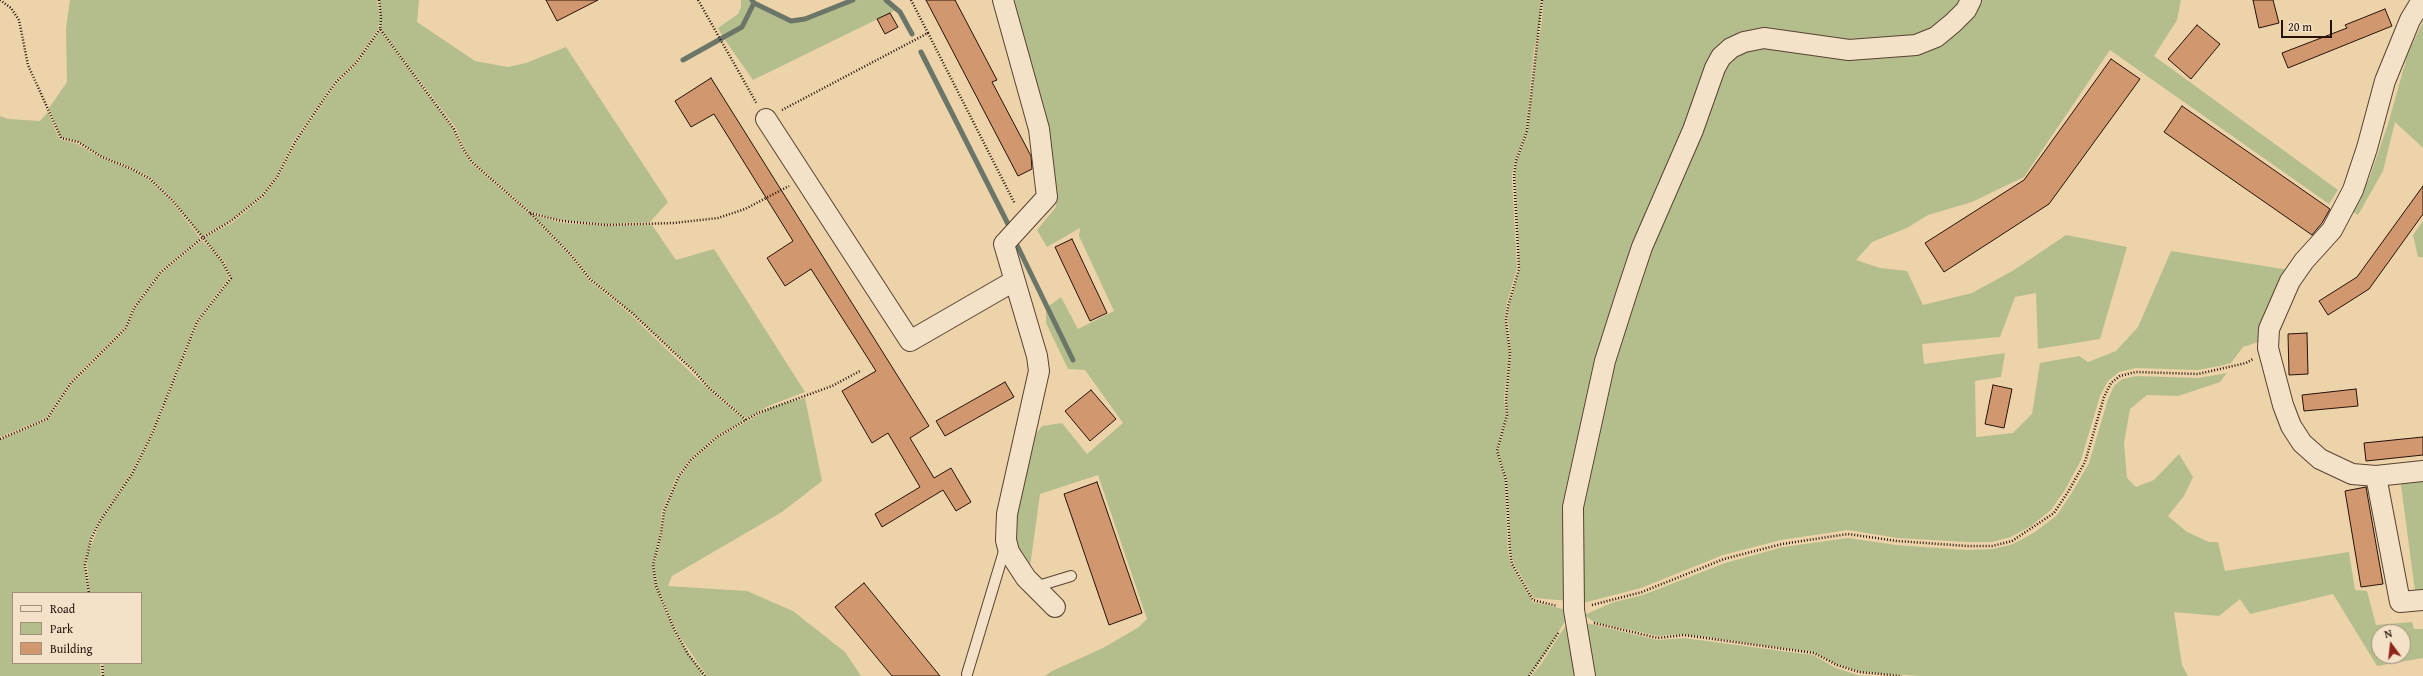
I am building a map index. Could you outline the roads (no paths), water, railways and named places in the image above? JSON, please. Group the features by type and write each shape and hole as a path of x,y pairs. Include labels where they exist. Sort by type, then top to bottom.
{"street":[{"path":"1003,0 1039,130 1047,197 1004,244 1037,356 1039,371 1005,526 1009,552 1035,587 1055,608"},
{"path":"1585,676 1574,610 1573,507 1605,361 1642,247 1693,130 1715,68 1721,57 1731,48 1744,42 1764,38 1849,50 1916,46 1936,37 1953,23 1966,10 1971,0"},
{"path":"2422,0 2410,20 2385,81 2367,148 2353,190 2332,230 2304,261 2290,281 2269,329 2268,348 2283,405 2291,426 2302,443 2320,459 2352,474 2376,476 2423,471"},
{"path":"766,118 910,341 1014,281"},
{"path":"2376,476 2400,602 2423,600"}],"lane":[{"path":"967,674 1007,544"},
{"path":"1035,587 1071,576"}],"waterway":[{"path":"752,0 754,3 791,21 805,19 853,0"},
{"path":"886,0 900,12 912,34"},
{"path":"683,60 742,27 754,3"},
{"path":"921,52 1009,226"},
{"path":"1015,241 1073,360"}]}
